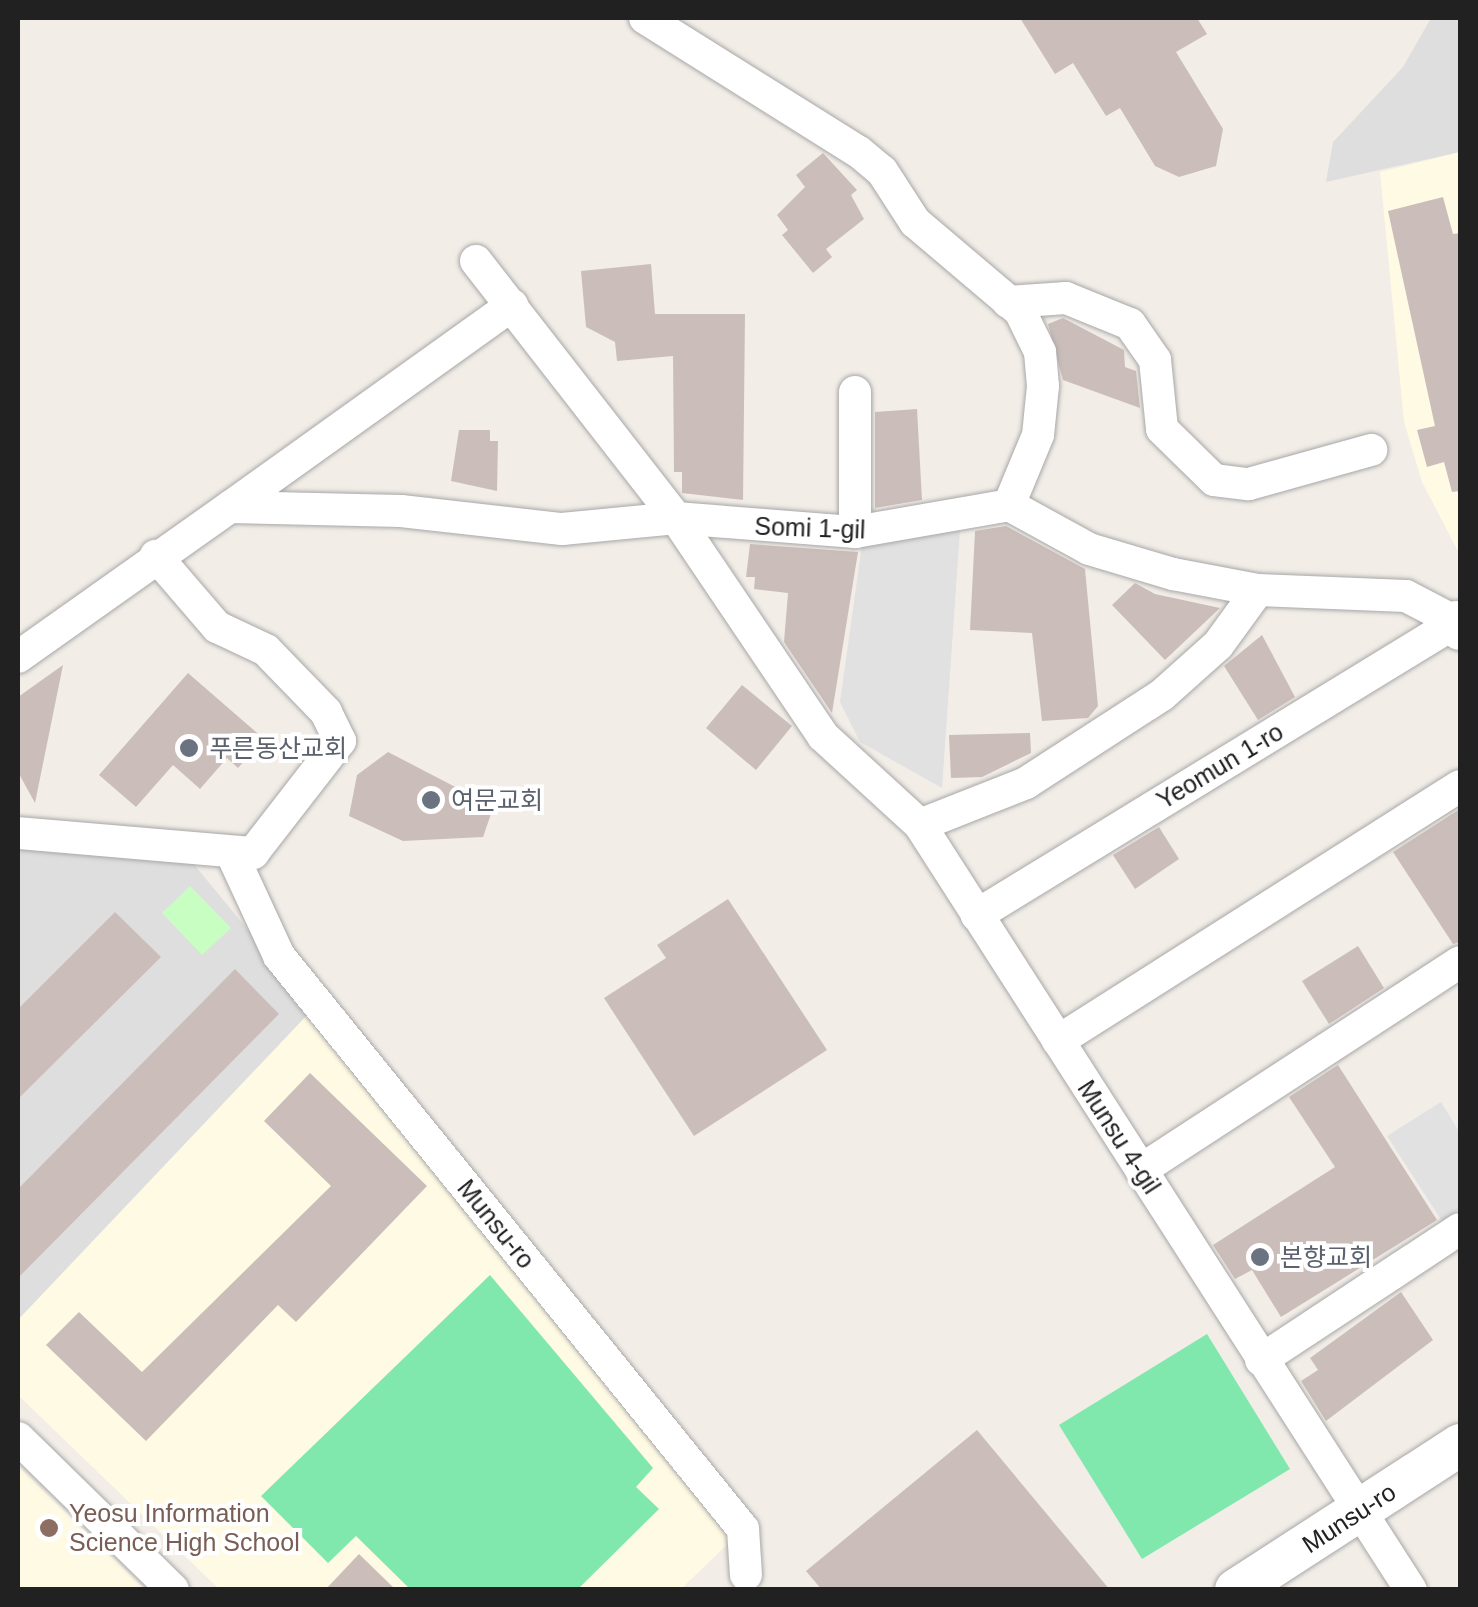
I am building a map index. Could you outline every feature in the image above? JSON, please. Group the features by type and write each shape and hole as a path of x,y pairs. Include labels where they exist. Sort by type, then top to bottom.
{"street":[{"path":"645,18 859,152 882,171 915,222 1008,302 1033,330 1043,380 1038,435 1009,505 1105,555 1258,590 1406,596 1458,626"},
{"name":"Munsu 4-gil","path":"476,261 676,518 823,736 920,825 1410,1590"},
{"path":"1008,302 1066,298 1130,324 1155,360 1162,429 1214,480 1248,484 1371,450"},
{"path":"18,658 512,305"},
{"path":"855,392 855,532"},
{"name":"Somi 1-gil","path":"230,508 402,511 562,529 676,518 855,532 1009,505"},
{"path":"18,833 231,852 260,849 342,734 266,650 217,628 156,556"},
{"path":"920,825 1026,782 1162,695 1218,645 1258,590"},
{"name":"Yeomun 1-ro","path":"977,915 1458,626"},
{"path":"1058,1041 1460,786"},
{"name":"Munsu-ro","path":"231,852 279,956 743,1529 744,1585"},
{"path":"1140,1170 1460,962"},
{"path":"1262,1360 1460,1230"},
{"path":"18,1438 173,1590"},
{"name":"Munsu-ro","path":"1236,1590 1460,1445"}],"shaded area":[{"path":"1431,18 1460,18 1460,152 1326,182 1333,142 1403,67"},
{"path":"1460,152 1460,555 1422,482 1404,422 1380,172"},
{"path":"960,530 942,788 860,742 840,702 862,545"},
{"path":"18,849 192,862 313,1009 18,1320"},
{"path":"313,1009 733,1539 681,1589 219,1589 18,1395 18,1320"},
{"path":"1441,1102 1460,1133 1460,1208 1442,1221 1387,1136"},
{"name":"Yeosu Information Science High School","path":"18,1466 145,1589 18,1589"}],"green space":[{"path":"190,886 231,928 202,955 162,913"},
{"path":"490,1275 653,1468 636,1487 659,1509 578,1589 410,1589 356,1536 328,1563 261,1496"},
{"path":"1207,1334 1290,1469 1142,1559 1059,1425"}],"building":[{"path":"1020,18 1197,18 1207,34 1176,52 1223,129 1216,166 1179,177 1155,166 1120,108 1106,116 1073,63 1055,74"},
{"path":"823,153 857,190 851,195 864,219 826,249 832,257 813,273 782,235 788,230 777,215 805,187 796,175"},
{"path":"1443,197 1453,234 1460,233 1460,491 1452,492 1444,462 1427,467 1417,430 1435,426 1388,211"},
{"path":"651,264 655,314 745,314 743,500 682,493 682,472 674,472 673,356 617,361 615,342 586,327 581,271"},
{"path":"1063,318 1124,350 1125,367 1136,371 1140,408 1063,380 1048,324"},
{"path":"917,409 922,500 875,508 875,412"},
{"path":"459,430 490,430 490,441 498,441 497,491 451,481"},
{"path":"1006,526 1085,569 1098,706 1088,718 1042,721 1032,633 970,630 975,531"},
{"path":"750,544 858,552 832,713 784,642 788,593 754,589 755,577 746,577"},
{"path":"1135,583 1155,594 1220,608 1165,660 1112,605"},
{"path":"1262,635 1295,697 1258,720 1224,666"},
{"path":"63,665 35,803 18,772 18,697"},
{"name":"푸른동산교회","path":"188,673 264,739 238,768 227,758 200,789 173,765 136,807 99,775"},
{"path":"742,685 792,726 756,770 706,728"},
{"path":"1030,733 1031,753 982,777 951,778 949,735"},
{"name":"여문교회","path":"388,752 465,792 500,788 483,837 403,841 349,816 357,775"},
{"path":"1460,809 1460,942 1453,944 1393,852"},
{"path":"1159,827 1179,859 1135,889 1113,855"},
{"path":"728,899 827,1050 694,1136 604,998 666,958 657,945"},
{"path":"115,912 161,957 18,1099 18,1009"},
{"path":"1358,946 1384,988 1329,1024 1302,981"},
{"path":"235,969 279,1014 18,1278 18,1189"},
{"path":"1338,1065 1437,1220 1281,1317 1252,1270 1235,1279 1213,1245 1335,1167 1289,1097"},
{"path":"310,1073 427,1186 296,1322 278,1305 146,1441 46,1345 79,1312 142,1372 331,1186 264,1121"},
{"path":"1401,1292 1433,1340 1326,1421 1301,1381 1318,1370 1310,1358"},
{"path":"977,1430 1110,1590 822,1590 806,1571"},
{"path":"359,1554 396,1590 325,1590"}],"place":[{"name":"푸른동산교회","path":"189,748"},
{"name":"여문교회","path":"431,800"},
{"name":"본향교회","path":"1260,1257"},
{"name":"Yeosu Information Science High School","path":"49,1528"}]}
